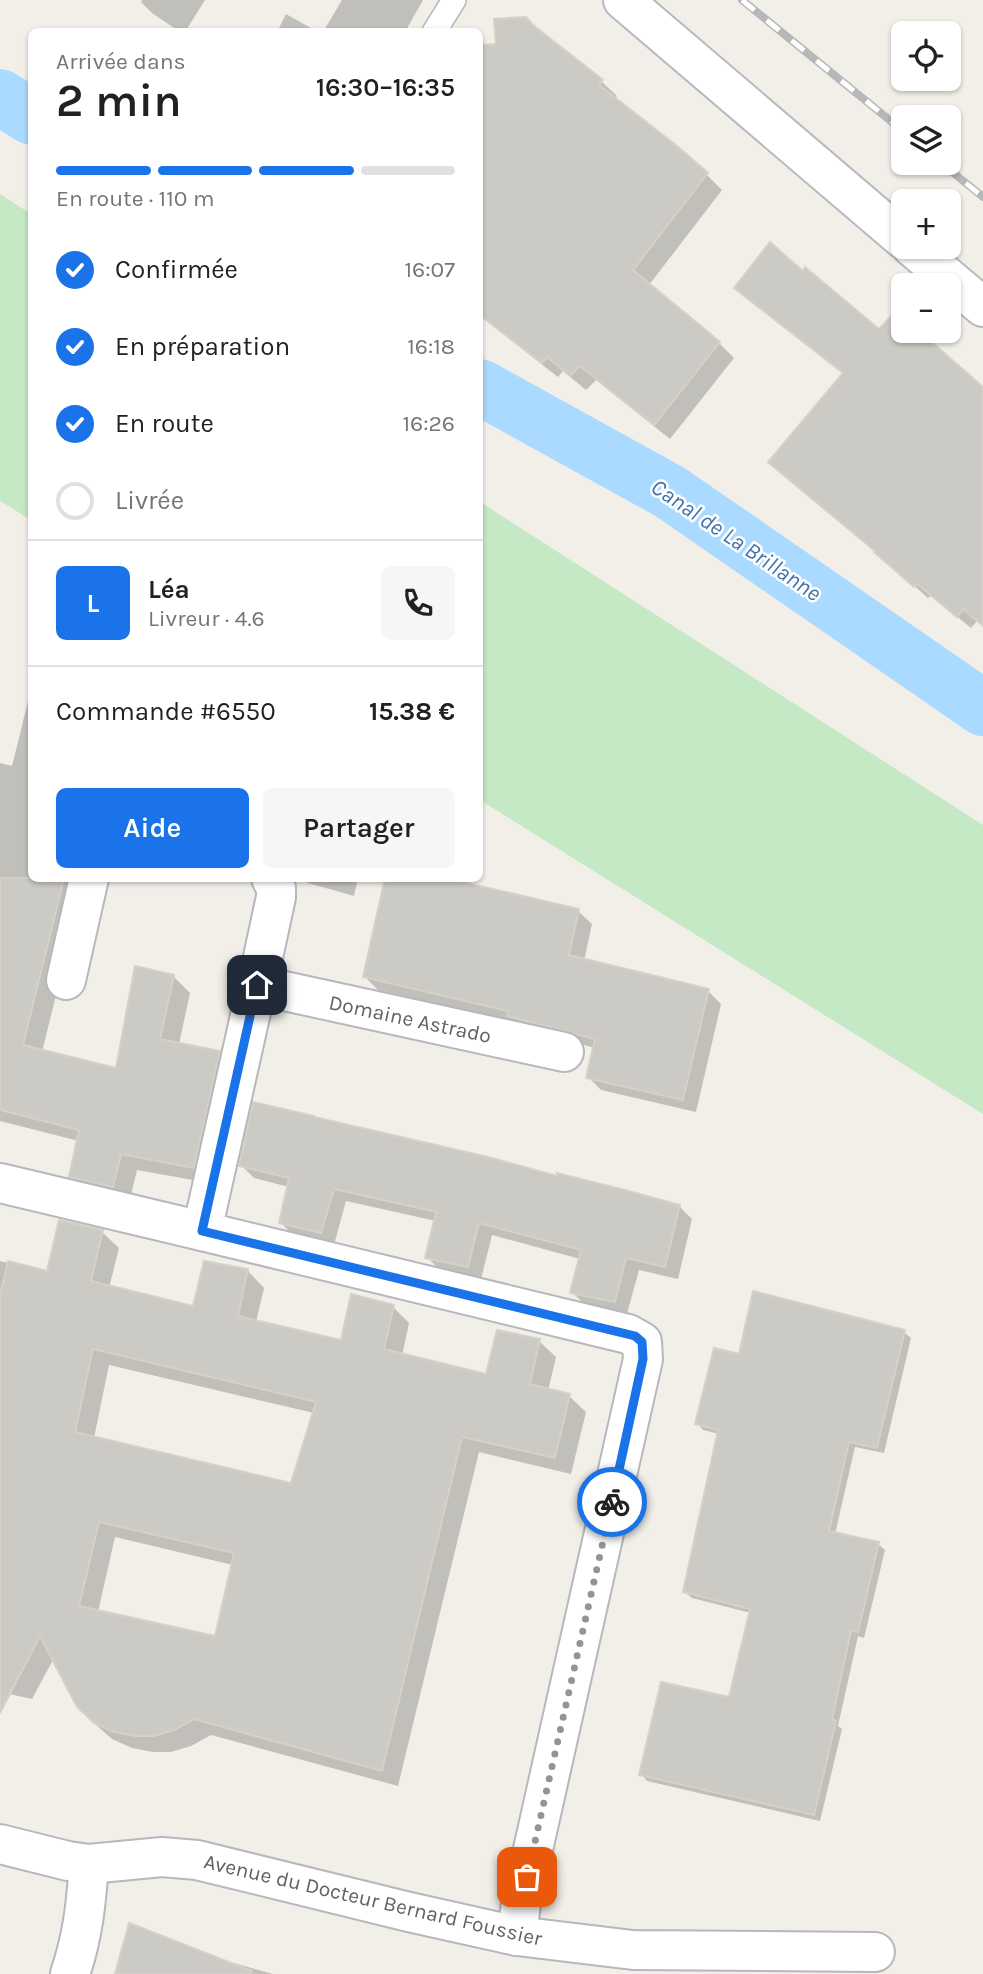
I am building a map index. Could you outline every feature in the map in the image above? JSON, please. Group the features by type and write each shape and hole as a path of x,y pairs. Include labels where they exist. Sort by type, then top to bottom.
{"street":[{"path":"623,0 891,229"},
{"path":"926,259 983,307"},
{"path":"66,980 88,882"},
{"path":"202,1231 276,897 273,882"},
{"name":"Domaine Astrado","path":"257,985 564,1052"},
{"path":"0,1183 628,1334 642,1342 643,1359 521,1903 517,1936"},
{"name":"Avenue du Docteur Bernard Foussier","path":"0,1844 89,1864 163,1857 197,1860 517,1936 633,1950 875,1952"},
{"path":"69,1974 77,1954 84,1922 89,1864"}],"lane":[{"path":"436,28 454,0"}],"green space":[{"path":"0,194 28,212 28,518 0,501"},
{"path":"483,504 983,825 983,1114 483,802"}],"building":[{"path":"526,17 603,80 599,85 708,173 633,270 720,342 654,425 580,366 570,376 547,357 542,363 483,317 483,45 496,44 494,19"},
{"path":"770,242 803,271 805,267 879,329 891,316 891,343 933,343 983,387 983,626 963,609 957,617 917,584 914,587 768,462 843,373 734,288"},
{"path":"0,878 28,878 28,882 63,882 23,1045 116,1068 135,966 174,975 160,1039 220,1051 194,1168 121,1154 113,1187 69,1177 79,1130 0,1110"},
{"path":"384,882 462,882 579,909 569,955 709,989 683,1100 586,1078 595,1039 507,1016 508,1011 363,977"},
{"path":"253,1102 488,1157 557,1176 557,1173 680,1205 665,1267 626,1258 615,1302 570,1293 581,1250 479,1223 468,1267 425,1258 436,1212 334,1189 321,1233 279,1223 289,1178 239,1166"},
{"path":"59,1220 103,1230 91,1281 193,1306 204,1261 248,1269 238,1316 341,1340 351,1294 394,1305 384,1349 486,1374 497,1330 540,1339 530,1384 570,1394 555,1458 462,1437 382,1771 194,1719 174,1730 154,1736 114,1732 94,1723 77,1707 40,1636 0,1713 0,1296 8,1261 47,1271","holes":["93,1349 316,1402 291,1483 75,1432","99,1522 234,1553 215,1636 79,1606"]},
{"path":"753,1291 905,1330 877,1448 849,1442 829,1531 879,1542 858,1632 851,1631 832,1719 836,1721 814,1815 639,1775 661,1682 729,1697 750,1609 683,1592 718,1430 695,1424 714,1348 739,1354"},
{"path":"129,1923 252,1971 251,1974 115,1974"}],"waterway":[{"name":"Canal de La Brillanne","path":"0,97 28,114"},
{"name":"Canal de La Brillanne","path":"483,389 670,492 983,708"}],"railway":[{"path":"742,0 891,121"},
{"path":"956,175 983,197"}],"way so far":[{"path":"527,1877 612,1502"}],"route":[{"path":"257,985 202,1231 635,1336 642,1342 643,1359 612,1502"}]}
